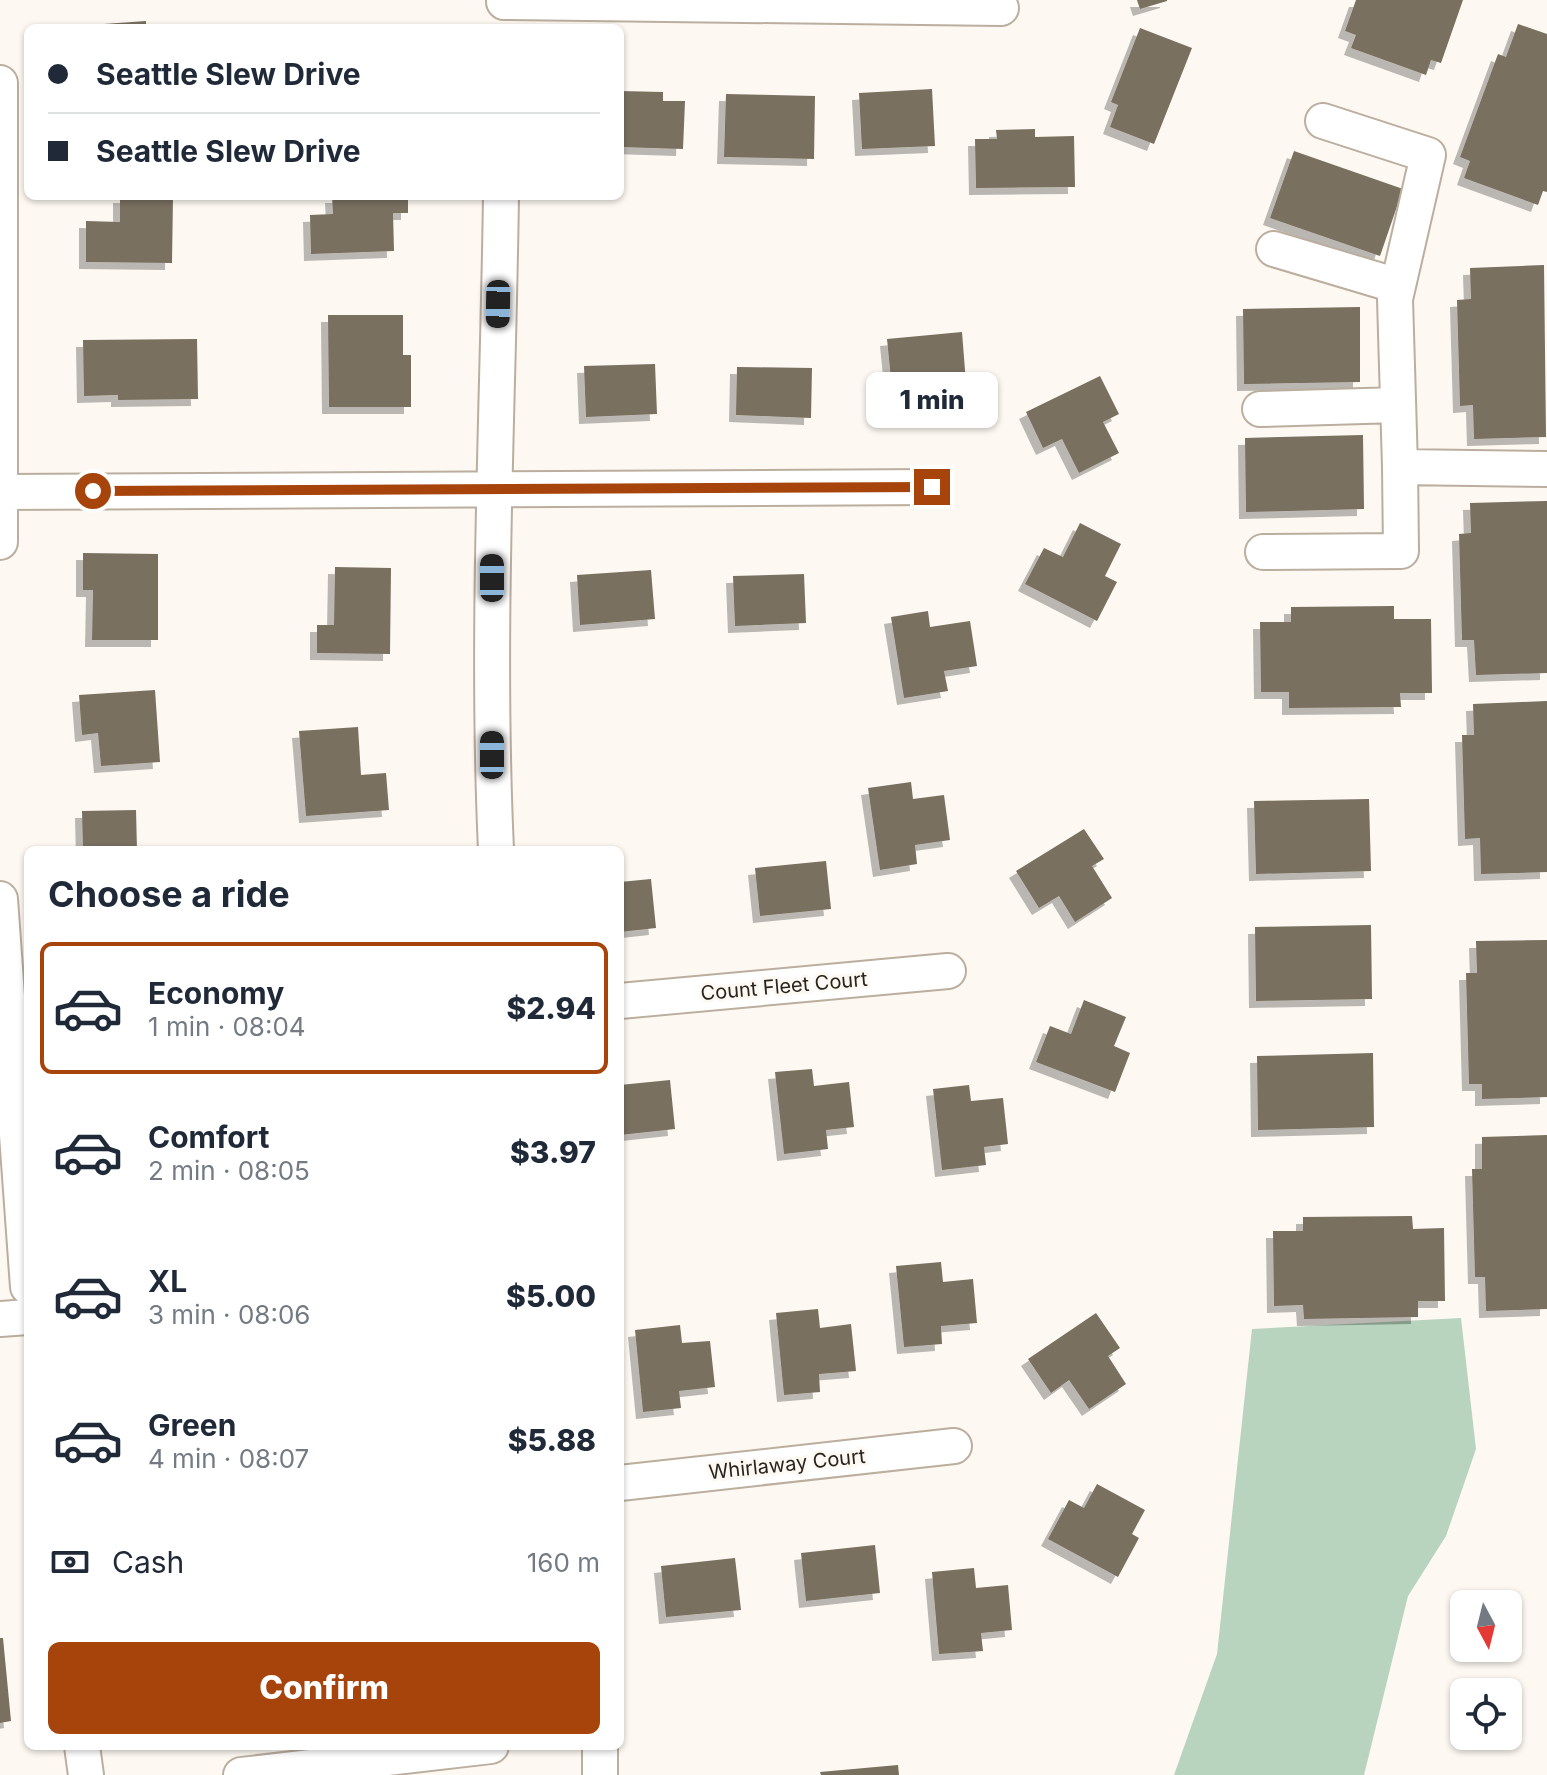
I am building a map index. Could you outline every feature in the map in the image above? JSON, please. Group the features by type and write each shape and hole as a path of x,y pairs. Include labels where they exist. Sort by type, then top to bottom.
{"street":[{"path":"504,10 1001,8"},
{"path":"0,83 0,542"},
{"path":"1263,552 1401,551 1395,299 1428,155 1323,121"},
{"path":"496,846 492,755 492,489 501,200"},
{"path":"1274,249 1398,286"},
{"path":"1260,409 1398,405"},
{"path":"1400,467 1547,469"},
{"path":"1,492 932,487"},
{"path":"0,899 24,1232"},
{"name":"Count Fleet Court","path":"624,1001 948,971"},
{"path":"0,1319 24,1317"},
{"name":"Whirlaway Court","path":"624,1483 954,1446"},
{"path":"83,1750 86,1775"},
{"path":"241,1775 457,1750"},
{"path":"600,1750 600,1775"}],"green space":[{"path":"1461,1318 1476,1449 1446,1536 1408,1596 1364,1775 1174,1775 1217,1654 1252,1329"}],"building":[{"path":"1137,0 1167,0 1167,1 1140,9"},
{"path":"1356,0 1463,0 1441,63 1431,60 1426,75 1351,48 1356,35 1345,31"},
{"path":"146,21 146,24 104,24"},
{"path":"1518,24 1547,34 1547,192 1543,191 1538,205 1464,178 1470,161 1460,157 1498,54 1506,57"},
{"path":"1140,28 1192,48 1154,144 1110,127 1118,105 1111,102"},
{"path":"932,89 935,146 862,149 859,93"},
{"path":"624,91 663,92 663,101 685,101 683,149 624,147"},
{"path":"726,94 815,96 814,159 724,157"},
{"path":"1035,129 1035,137 1074,136 1075,187 976,188 975,139 997,139 996,130"},
{"path":"1294,151 1403,189 1380,256 1270,218"},
{"path":"120,200 173,200 172,263 86,262 86,221 120,222"},
{"path":"332,200 408,200 408,213 393,213 394,251 311,254 310,215 333,214"},
{"path":"1544,265 1546,437 1474,439 1473,405 1460,406 1457,300 1471,299 1470,268"},
{"path":"1360,307 1360,382 1244,384 1243,309"},
{"path":"328,315 403,315 403,355 411,355 411,407 329,407"},
{"path":"962,332 966,383 892,389 887,339"},
{"path":"197,339 198,399 118,400 118,395 84,396 83,340"},
{"path":"655,364 657,414 586,417 584,366"},
{"path":"737,367 812,368 811,418 736,415"},
{"path":"1100,376 1119,414 1103,422 1119,453 1079,473 1062,439 1043,448 1026,412"},
{"path":"1363,435 1364,509 1246,512 1245,438"},
{"path":"1547,501 1547,673 1476,675 1474,640 1462,640 1459,534 1471,533 1470,503"},
{"path":"1080,523 1121,544 1105,576 1117,582 1097,621 1025,584 1044,548 1063,557"},
{"path":"83,553 158,554 158,640 92,640 93,590 83,590"},
{"path":"335,567 391,568 390,654 317,653 317,625 334,625"},
{"path":"651,570 655,619 580,625 577,575"},
{"path":"804,574 806,623 735,626 733,576"},
{"path":"1394,606 1394,619 1431,619 1432,693 1400,693 1401,707 1289,708 1289,692 1261,692 1260,622 1291,622 1291,607"},
{"path":"928,611 930,627 970,621 977,666 944,671 948,691 904,698 891,617"},
{"path":"155,690 160,762 101,766 98,733 82,735 79,695"},
{"path":"1547,701 1547,872 1481,874 1480,838 1465,839 1462,735 1474,735 1473,704"},
{"path":"358,727 361,775 386,773 389,810 306,816 299,731"},
{"path":"911,782 913,799 944,795 950,840 915,845 917,864 880,870 868,788"},
{"path":"1369,799 1371,871 1256,874 1254,801"},
{"path":"136,810 137,846 83,846 82,811"},
{"path":"1084,829 1104,859 1092,866 1112,898 1075,922 1059,896 1039,908 1016,871"},
{"path":"826,861 831,909 760,916 755,868"},
{"path":"651,879 656,928 624,932 624,882"},
{"path":"1371,925 1372,999 1256,1001 1255,927"},
{"path":"1547,940 1547,1097 1482,1099 1482,1084 1469,1084 1466,973 1477,973 1476,941"},
{"path":"1084,1000 1126,1017 1114,1046 1130,1053 1115,1092 1036,1062 1050,1026 1071,1034"},
{"path":"1373,1053 1374,1127 1258,1130 1257,1056"},
{"path":"812,1069 814,1086 849,1082 854,1127 826,1130 828,1149 784,1154 775,1072"},
{"path":"670,1080 675,1129 624,1135 624,1085"},
{"path":"969,1085 971,1101 1003,1098 1008,1144 984,1147 986,1165 942,1170 933,1089"},
{"path":"1547,1135 1547,1309 1486,1311 1485,1277 1475,1277 1472,1169 1482,1169 1482,1137"},
{"path":"1412,1216 1413,1229 1444,1228 1445,1301 1418,1301 1418,1317 1304,1319 1303,1305 1274,1306 1273,1231 1303,1231 1303,1217"},
{"path":"941,1262 943,1282 973,1279 977,1323 941,1326 942,1344 904,1347 896,1266"},
{"path":"818,1309 820,1328 851,1324 856,1371 819,1374 820,1392 784,1395 776,1313"},
{"path":"1096,1313 1120,1348 1108,1356 1126,1384 1089,1409 1069,1380 1051,1393 1028,1359"},
{"path":"680,1325 682,1343 710,1341 715,1387 679,1391 681,1408 643,1412 635,1330"},
{"path":"1097,1484 1145,1510 1132,1534 1139,1538 1118,1577 1048,1539 1069,1500 1084,1508"},
{"path":"875,1545 880,1593 806,1601 801,1553"},
{"path":"735,1558 741,1610 666,1617 661,1566"},
{"path":"974,1568 976,1588 1008,1585 1012,1630 981,1633 983,1651 939,1654 932,1572"},
{"path":"0,1638 3,1638 11,1721 0,1723"},
{"path":"898,1765 899,1775 821,1775 820,1772"}],"route":[{"path":"93,491 932,487"}]}
